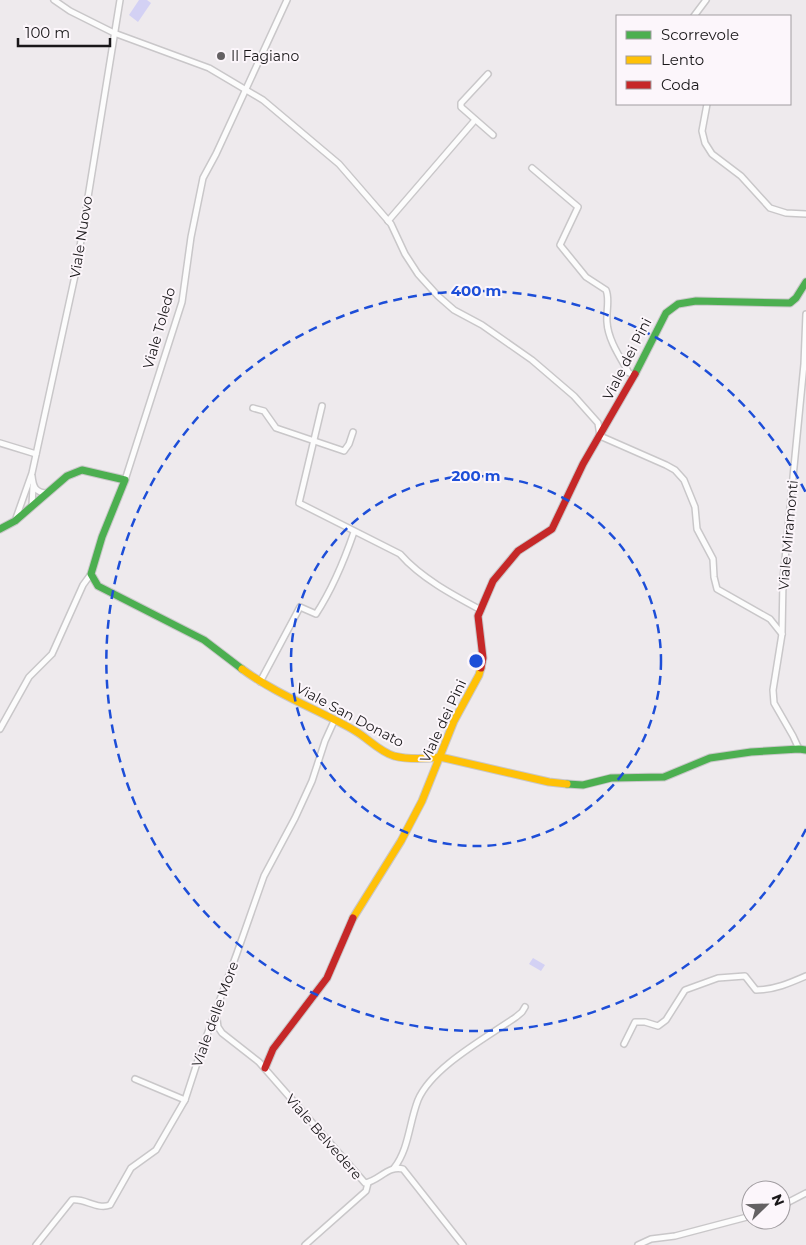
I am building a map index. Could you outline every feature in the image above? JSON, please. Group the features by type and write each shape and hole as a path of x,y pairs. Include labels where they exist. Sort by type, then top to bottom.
{"street":[{"path":"54,0 70,11 114,33 209,68 246,89 263,100 339,164 388,221 418,274 438,296 454,310 482,325 532,360 574,396 598,423 600,436 675,470 684,480 695,507 697,529 712,559 717,589 770,619 782,634"},
{"name":"Viale Nuovo","path":"15,521 32,473 76,271 120,0"},
{"name":"Viale Toledo","path":"91,574 102,537 125,480 182,302 191,237 203,178 287,0"},
{"path":"695,15 706,0"},
{"path":"488,74 461,103 461,107 492,136"},
{"path":"707,105 702,131 705,143 712,154 741,176 770,208 786,213 806,214"},
{"path":"388,221 475,120"},
{"path":"532,168 578,207 560,246 586,277 606,290 608,298 608,333 629,373 635,374"},
{"name":"Viale dei Pini","path":"264,1068 273,1049 327,978 342,939 356,912 401,841 422,801 454,721 479,675 483,658 478,616 493,581 518,551 552,529 584,464 635,374 666,313 678,304 696,301 790,303 796,298 806,282"},
{"name":"Viale Miramonti","path":"802,749 774,703 773,690 782,634 783,580 804,364 806,314"},
{"path":"322,406 299,503 400,554 408,563 450,593 481,610"},
{"path":"253,408 264,411 276,428 344,451 349,444 353,432"},
{"path":"0,443 36,454"},
{"path":"0,529 15,521 67,476 82,470 125,480"},
{"name":"Viale Nuovo","path":"32,473 32,506"},
{"path":"33,484 41,493 47,493"},
{"path":"25,494 32,506"},
{"path":"260,682 300,607 316,614 326,600 339,574 354,532"},
{"path":"0,730 29,677 52,654 83,585 91,574"},
{"name":"Viale San Donato","path":"91,574 98,586 204,640 260,682 335,719 392,755 424,759 440,756 549,782 583,786 611,778 664,776 710,758 751,752 802,749"},
{"name":"Viale delle More","path":"36,1245 72,1200 76,1199 102,1207 110,1205 131,1168 156,1150 185,1100 264,876 295,818 312,781 324,741 335,719"},
{"path":"624,1044 634,1022 645,1022 658,1026 666,1020 684,990 718,978 745,976 756,990 766,990 806,976"},
{"path":"393,1169 404,1152 418,1100 426,1086 440,1070 516,1017 525,1007"},
{"name":"Viale Belvedere","path":"216,1009 218,1027 222,1033 264,1068 365,1183 393,1169"},
{"path":"135,1079 185,1100"},
{"path":"393,1169 403,1170 463,1245"},
{"path":"305,1245 366,1190 368,1183"},
{"path":"791,1201 806,1193"},
{"path":"638,1245 652,1239 675,1236 741,1219"}],"water":[{"path":"139,0 147,0 151,3 138,22 129,15"},
{"path":"533,958 545,965 541,971 529,964"}],"traffic: fast":[{"path":"635,374 666,313 678,304 696,301 790,303 796,298 806,282"},
{"path":"0,529 15,521 67,476 82,470 125,480 102,537 91,574 98,586 204,640 242,669"},
{"path":"567,784 583,785 611,778 664,777 710,758 751,752 806,750"}],"traffic: slow":[{"path":"353,918 401,841 422,801 454,721 481,668"},
{"path":"242,669 282,694 352,729 388,754 417,759 440,757 549,782 567,784"}],"traffic: jam":[{"path":"481,668 483,658 478,616 493,581 518,551 552,529 583,464 635,374"},
{"path":"265,1068 273,1049 327,978 353,918"}],"place":[{"name":"Il Fagiano","path":"221,56"}]}
